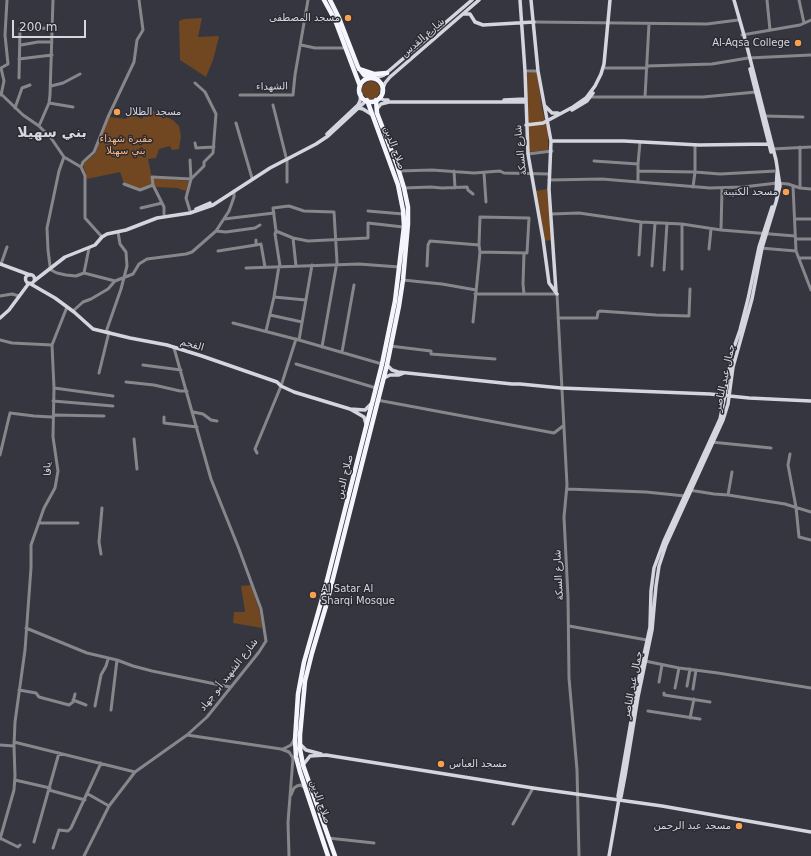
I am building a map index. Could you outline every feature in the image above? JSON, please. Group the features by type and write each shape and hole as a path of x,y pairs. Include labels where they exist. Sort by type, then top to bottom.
{"highway":[{"path":"324,0 333,16 345,41 358,68 364,75 374,78 381,84 382,92 378,99 367,100 360,94 360,86 345,48 345,41 339,18 330,0"},
{"path":"358,68 374,74 387,73"},
{"path":"360,86 364,80 374,78"},
{"name":"صلاح الدين","path":"334,856 303,764 300,743 304,662 348,511 383,379 384,364 403,280 408,207 404,188 376,110 378,99"},
{"name":"صلاح الدين","path":"367,100 398,185 402,201 404,226 399,268 397,305"},
{"name":"صلاح الدين","path":"328,856 304,787 294,740 303,680 326,606 366,426 376,388 390,346 393,321"},
{"path":"304,662 306,665 309,664"}],"main road":[{"name":"شارع القدس","path":"374,78 380,77 387,73 472,0"},
{"name":"شارع القدس","path":"382,92 385,83 390,77 479,0"},
{"name":"شارع السكة","path":"520,0 525,71 528,154 542,232 549,283 557,294"},
{"name":"شارع السكة","path":"531,0 538,71 552,151 549,180 557,294"},
{"path":"526,125 542,124 573,107 586,98 598,81 603,69 611,0"},
{"name":"جمال عبد الناصر","path":"733,0 743,35"},
{"name":"جمال عبد الناصر","path":"733,0 764,117 779,183"},
{"path":"462,14 470,14 476,22 483,25 534,22"},
{"path":"522,18 528,20 533,17"},
{"path":"549,128 553,120 578,108 591,97 599,83 605,68 608,23"},
{"name":"جمال عبد الناصر","path":"644,661 652,630 660,562 689,490 712,442 720,419 727,396 732,353 740,330 779,183 776,160 769,144 764,117 756,92 749,58"},
{"path":"27,282 34,281 66,255 92,245 106,232 125,228 149,218 164,214 190,211 225,196 252,178 324,136 358,105 360,101 360,94"},
{"path":"378,99 406,101 525,100"},
{"path":"101,236 126,230 157,218 202,210 224,198 287,158 316,144 328,136 367,100"},
{"path":"376,110 381,104 389,102 525,100"},
{"path":"544,105 552,113 561,113"},
{"path":"358,108 362,108 371,114"},
{"path":"551,141 769,144"},
{"path":"49,268 65,257 90,248 99,242 101,236"},
{"path":"1,264 31,275 42,274"},
{"path":"18,271 27,282"},
{"path":"31,275 35,277 34,281 37,287"},
{"path":"0,318 10,310 24,289 27,282 27,277 31,275"},
{"name":"الفجم","path":"27,282 55,298 73,311 93,329 202,356 270,379 281,386 314,399 350,409"},
{"path":"384,364 392,370 405,373 476,379 512,384 561,388 710,394 811,401"},
{"path":"383,379 390,375 405,373"},
{"path":"350,409 365,410 372,403"},
{"path":"350,409 364,416 366,426"},
{"name":"جمال عبد الناصر","path":"609,856 619,799 618,796 650,627 651,591 654,568 657,556 689,490"},
{"path":"300,743 306,750 326,755 577,795 619,799 811,832"},
{"path":"303,764 310,756 326,755"}],"street":[{"path":"7,0 5,35 8,64 0,68 4,81 1,94 15,108 39,126 51,138 64,157 81,167 85,176 85,218 101,236"},
{"path":"39,126 49,103 53,0"},
{"path":"81,167 83,162 94,152 108,117 134,62 137,40 143,30 139,0"},
{"name":"الشهداء","path":"240,96 293,95 308,0"},
{"path":"767,0 770,30"},
{"path":"799,0 804,23"},
{"path":"743,35 804,23 811,18"},
{"path":"534,22 708,24 738,20"},
{"path":"645,97 648,24"},
{"path":"19,78 20,29 52,28"},
{"path":"20,36 26,36"},
{"path":"20,45 38,42 52,42"},
{"path":"301,45 322,48 345,48"},
{"path":"20,59 52,55"},
{"path":"605,68 712,64 749,58 811,55"},
{"path":"525,71 538,71"},
{"path":"50,86 63,83 80,74"},
{"path":"164,214 164,207 153,185 152,177 191,179 204,166 204,162 213,153 216,114 205,92 195,83"},
{"path":"15,108 22,88 30,85"},
{"path":"591,97 704,97 756,92"},
{"path":"49,103 74,107"},
{"path":"273,105 287,158 287,182"},
{"path":"764,117 803,117"},
{"path":"236,123 252,178"},
{"path":"638,182 640,142"},
{"path":"196,143 196,148 214,147"},
{"path":"693,187 695,172 695,144"},
{"path":"800,147 800,188"},
{"path":"772,149 811,147"},
{"path":"528,154 552,151"},
{"path":"64,157 59,171 47,228 49,268 57,273 70,276 76,276 84,273 115,281"},
{"path":"190,160 191,179 186,198 190,211"},
{"path":"594,161 638,164"},
{"path":"398,171 425,170 484,173 500,171 504,173 549,174"},
{"path":"454,171 455,188"},
{"path":"638,171 720,174 776,171"},
{"path":"484,173 486,202"},
{"path":"549,180 602,179 722,188 779,183 811,189"},
{"path":"124,184 140,190 153,185"},
{"path":"793,186 796,251 809,279 811,290"},
{"path":"404,188 467,187 473,194"},
{"path":"721,230 722,188"},
{"path":"73,311 83,302 108,289 115,281 133,274 139,264 148,258 192,252 216,231 224,220 234,197 234,191"},
{"path":"141,208 162,203"},
{"path":"266,331 279,266 273,208 289,206 304,211 334,212 337,264 322,346"},
{"path":"368,211 403,214"},
{"path":"224,220 274,213"},
{"path":"551,214 579,213 641,222 682,224 711,229 796,238 811,238"},
{"path":"473,322 480,252 480,217 529,218 527,253 480,252"},
{"path":"795,219 811,219"},
{"path":"639,255 641,222"},
{"path":"276,231 293,238 308,240 368,238 368,223 403,227"},
{"path":"652,266 656,223"},
{"path":"664,270 667,223"},
{"path":"682,224 682,269"},
{"path":"216,231 226,232 250,229 260,225"},
{"path":"708,249 711,229"},
{"path":"99,373 107,332 126,266 126,252 120,244 118,232"},
{"path":"293,238 296,266"},
{"path":"256,240 256,245"},
{"path":"427,266 428,245 430,241 479,245"},
{"path":"218,251 261,244 265,267"},
{"path":"1,264 6,247"},
{"path":"84,273 90,248"},
{"path":"761,248 796,251"},
{"path":"524,253 524,294"},
{"path":"800,258 811,258"},
{"path":"246,268 359,264 399,268"},
{"path":"257,453 255,449 298,340 312,266"},
{"path":"403,280 442,284 476,292 557,294"},
{"path":"342,352 354,285"},
{"path":"558,318 597,318 600,311 689,316 690,289"},
{"path":"0,296 12,294 19,296"},
{"name":"شارع السكة","path":"557,294 567,489 564,517 569,626 569,678 577,770 579,856"},
{"path":"274,297 306,300"},
{"name":"يافا","path":"0,838 14,790 14,722 26,628 31,568 31,545 44,508 55,488 58,471 53,437 52,417 54,388 52,345 66,307"},
{"path":"270,315 302,322"},
{"path":"233,323 384,364"},
{"path":"0,340 12,343 52,345"},
{"path":"390,346 431,351 431,354 495,358"},
{"name":"شارع الشهيد أبو جهاد","path":"84,856 109,806 135,772 188,735 207,716 259,652 266,641 261,609 211,479 174,348"},
{"path":"296,364 376,388"},
{"path":"143,365 181,370"},
{"path":"126,382 187,391"},
{"path":"54,388 113,396"},
{"path":"377,400 554,433 563,426"},
{"path":"53,401 113,406"},
{"path":"193,412 203,414 211,420 217,421"},
{"path":"0,454 10,413 52,417 55,415 104,416"},
{"path":"164,417 164,423 197,427"},
{"path":"134,439 137,469"},
{"path":"712,442 771,448"},
{"path":"790,454 788,465 796,508 799,537 811,540"},
{"path":"728,495 732,472"},
{"path":"567,489 646,492 685,496"},
{"path":"689,490 785,504 811,512"},
{"path":"101,554 99,542 102,508"},
{"path":"39,523 78,524"},
{"path":"569,626 647,640"},
{"path":"26,628 87,654 117,660 152,671 230,687"},
{"path":"95,706 101,675 108,659"},
{"path":"111,710 117,660"},
{"path":"644,661 679,668 811,688"},
{"path":"659,682 662,665"},
{"path":"675,688 679,668"},
{"path":"687,686 690,669"},
{"path":"693,689 696,670"},
{"path":"19,690 69,705 71,704 75,694"},
{"path":"664,693 664,695 710,702"},
{"path":"690,718 694,699"},
{"path":"73,700 86,705"},
{"path":"648,711 700,719"},
{"path":"188,735 281,749 289,752 293,758"},
{"path":"281,749 289,747 294,740"},
{"path":"14,742 135,772"},
{"path":"0,745 14,746"},
{"path":"289,856 289,798 295,748"},
{"path":"34,842 59,753"},
{"path":"53,848 59,830 68,831 71,828 101,763"},
{"path":"15,780 85,800"},
{"path":"289,798 295,787 300,785 304,787"},
{"path":"513,824 533,788"},
{"path":"88,794 109,806"},
{"path":"0,838 18,847 20,844"},
{"path":"328,838 374,843"}],"green space":[{"path":"202,18 198,37 219,37 213,60 206,77 180,60 179,21 184,19"},
{"path":"537,72 542,109 548,131 548,150 529,152 526,73"},
{"path":"371,81 377,84 380,90 377,96 371,99 365,96 362,90 365,84"},
{"name":"مقبرة شهداء بني سهيلا","path":"149,109 173,120 179,126 181,136 179,149 172,150 170,146 159,149 156,158 148,159 152,178 189,181 186,191 177,188 155,187 153,184 139,189 124,183 120,172 87,179 83,165 95,154 109,117 126,119 129,113 142,119"},
{"path":"547,189 552,240 544,241 535,191"},
{"path":"251,585 260,613 262,628 233,623 234,612 245,612 241,586"}],"place":[{"name":"مسجد المصطفى","path":"348,18"},
{"name":"Al-Aqsa College","path":"798,43"},
{"name":"مسجد الظلال","path":"117,112"},
{"name":"مسجد الكتيبة","path":"786,192"},
{"name":"Al Satar Al Sharqi Mosque","path":"313,595"},
{"name":"مسجد العباس","path":"441,764"},
{"name":"مسجد عبد الرحمن","path":"739,826"}],"district":[{"name":"بني سهيلا","path":"52,133"}]}
